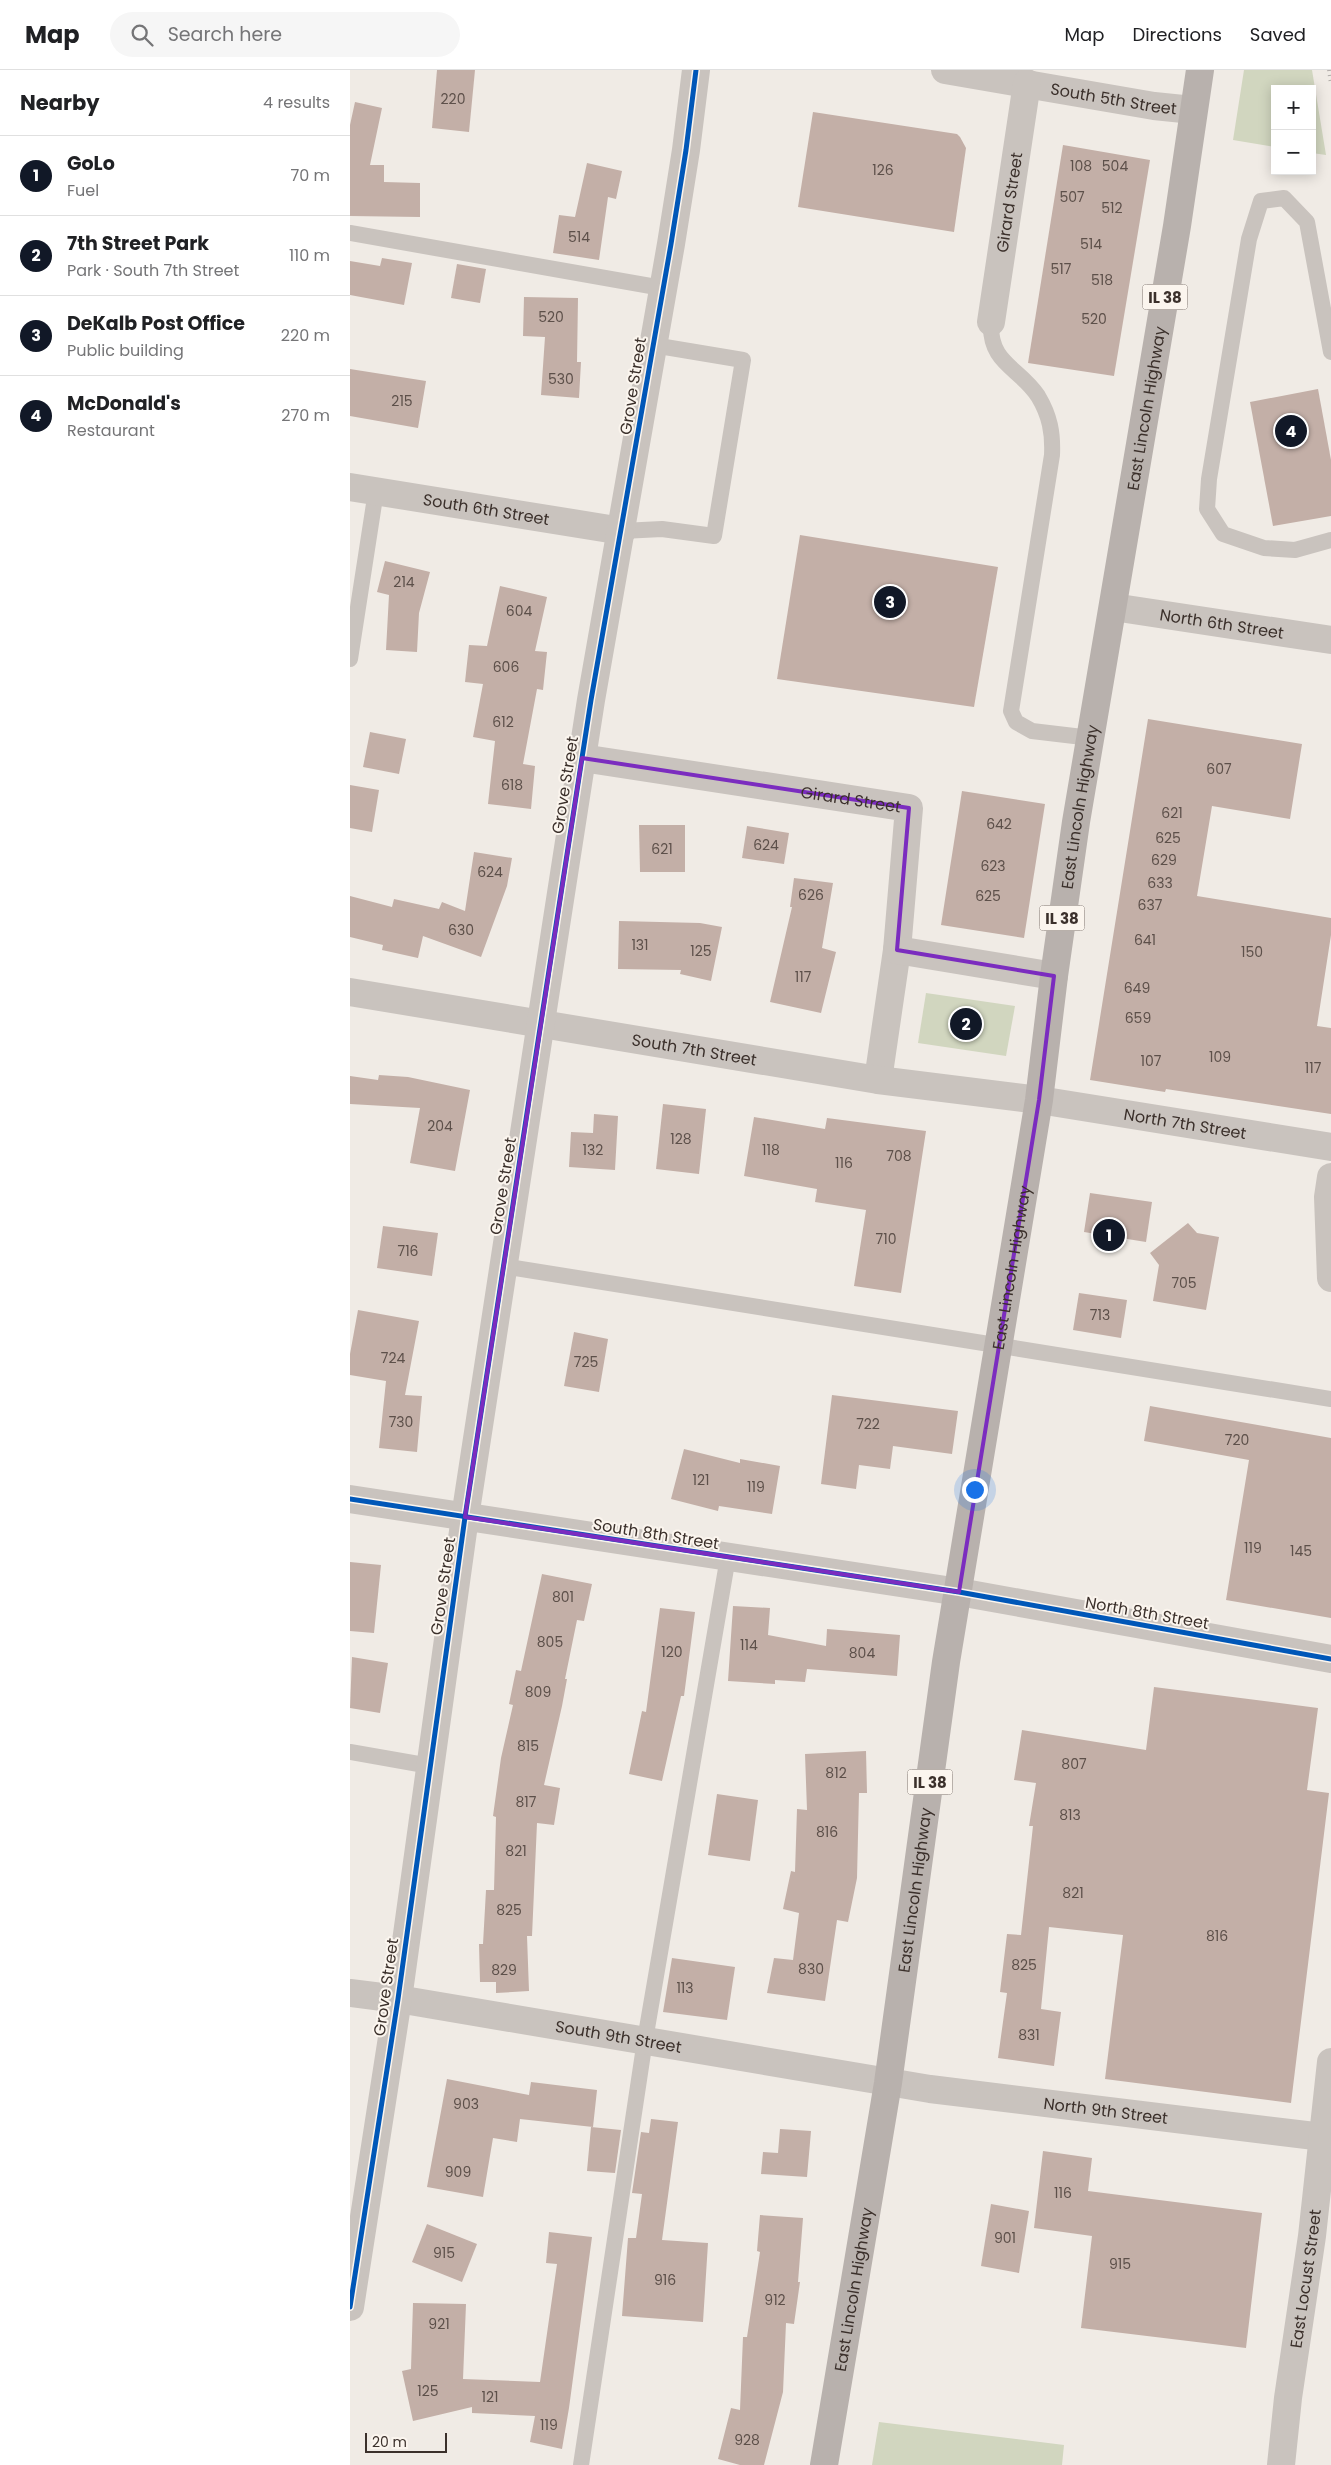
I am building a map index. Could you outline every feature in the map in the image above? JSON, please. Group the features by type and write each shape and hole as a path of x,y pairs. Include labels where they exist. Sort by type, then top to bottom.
{"main road":[{"name":"East Lincoln Highway","path":"824,2465 888,2083 946,1662 1039,1100 1054,976 1091,738 1177,226 1200,70"}],"street":[{"name":"Grove Street","path":"350,2307 398,1999 465,1517 503,1266 582,758 686,150 696,70"},
{"name":"South 5th Street","path":"946,70 1039,79 1154,106 1193,110"},
{"name":"Girard Street","path":"991,322 1039,79"},
{"name":"South 6th Street","path":"363,489 622,531"},
{"name":"North 6th Street","path":"1113,607 1331,640"},
{"name":"Girard Street","path":"582,758 909,808 897,950 878,1080"},
{"path":"897,950 1054,976"},
{"name":"South 7th Street","path":"350,992 878,1080 1039,1100"},
{"name":"North 7th Street","path":"1039,1100 1331,1147"},
{"path":"1331,1177 1328,1197 1331,1278"},
{"name":"South 8th Street","path":"350,1499 959,1592"},
{"name":"North 8th Street","path":"959,1592 1331,1659"},
{"name":"South 9th Street","path":"350,1993 398,1999 645,2040 888,2083"},
{"name":"East Locust Street","path":"1281,2465 1288,2398 1312,2236 1331,2062"},
{"name":"North 9th Street","path":"888,2083 1323,2136"}],"lane":[{"path":"1331,352 1307,222 1284,198 1261,201 1249,239 1210,479 1207,509 1223,534 1264,548 1295,550 1331,540"},
{"path":"350,233 662,288"},
{"path":"991,322 990,338 997,352 1038,395 1050,419 1053,434 1052,455 1011,711 1016,722 1032,731 1091,738"},
{"path":"622,531 662,529 714,536 743,360 653,345"},
{"path":"350,658 363,489"},
{"path":"503,1266 998,1348 1331,1399"},
{"path":"581,2465 645,2040 728,1557"},
{"path":"350,1752 430,1766"}],"highlighted area":[{"path":"582,758 909,808 897,950 1054,976 1039,1100 959,1592 465,1517"}],"green space":[{"path":"1244,70 1312,70 1314,85 1271,85 1271,146 1233,140"},
{"path":"1316,94 1326,155 1316,154"},
{"path":"926,993 1015,1006 1006,1056 918,1043"},
{"path":"879,2422 1064,2445 1062,2465 872,2465"}],"building":[{"path":"437,70 475,70 469,132 432,128"},
{"path":"355,102 382,108 370,165 384,165 384,182 420,183 420,217 350,216 350,125"},
{"path":"813,112 957,134 966,148 954,232 798,207"},
{"path":"1063,145 1150,160 1114,376 1028,363"},
{"path":"587,163 622,171 616,199 608,197 599,260 553,253 559,215 575,217"},
{"path":"382,258 412,263 404,305 350,295 350,261 380,266"},
{"path":"457,264 486,269 480,303 451,298"},
{"path":"524,297 578,298 577,362 581,362 579,398 541,395 545,337 523,336"},
{"path":"350,369 426,381 418,428 350,416"},
{"path":"1318,389 1331,460 1331,516 1273,526 1250,402"},
{"path":"800,535 998,567 974,707 777,679"},
{"path":"385,561 430,572 419,613 417,652 386,650 389,595 377,592"},
{"path":"500,586 547,597 535,651 547,652 543,690 537,689 523,764 535,766 531,809 488,804 495,741 473,737 483,684 465,682 469,645 487,646"},
{"path":"1148,719 1302,744 1290,819 1212,806 1197,896 1331,918 1331,935 1317,1026 1331,1028 1331,1114 1166,1089 1165,1092 1090,1080"},
{"path":"370,732 406,739 399,774 363,767"},
{"path":"350,785 379,790 372,832 350,828"},
{"path":"962,791 1045,804 1024,938 941,925"},
{"path":"639,825 685,825 685,872 640,872"},
{"path":"747,826 789,833 784,864 742,858"},
{"path":"474,852 512,858 507,886 481,957 423,936 418,958 382,950 383,945 350,937 350,896 392,907 394,899 439,909 442,902 465,911"},
{"path":"794,878 833,883 822,948 836,952 821,1013 770,1002 792,907 790,907"},
{"path":"619,921 700,923 722,927 711,981 680,974 681,970 618,969"},
{"path":"379,1075 408,1077 470,1090 455,1171 410,1163 420,1108 350,1104 350,1076 378,1080"},
{"path":"663,1104 706,1109 699,1174 656,1169"},
{"path":"594,1114 618,1116 615,1170 569,1167 571,1132 593,1133"},
{"path":"754,1117 825,1129 827,1118 926,1131 901,1293 854,1286 866,1210 815,1202 817,1189 744,1176"},
{"path":"1090,1193 1152,1202 1146,1242 1084,1232"},
{"path":"1188,1223 1197,1233 1219,1237 1206,1310 1153,1301 1159,1265 1150,1253"},
{"path":"383,1226 438,1233 432,1276 377,1268"},
{"path":"1079,1293 1127,1300 1121,1338 1073,1330"},
{"path":"358,1310 419,1321 405,1395 422,1396 417,1452 379,1448 386,1381 350,1375 350,1354"},
{"path":"574,1332 608,1339 599,1392 564,1386"},
{"path":"832,1395 958,1411 952,1454 893,1446 890,1469 859,1465 856,1489 821,1484"},
{"path":"1150,1406 1331,1438 1331,1618 1226,1600 1249,1460 1144,1441"},
{"path":"684,1449 740,1463 740,1459 780,1466 772,1514 719,1506 718,1511 671,1499"},
{"path":"350,1562 381,1565 374,1633 350,1631"},
{"path":"542,1574 592,1584 584,1621 577,1620 565,1679 567,1679 562,1706 544,1785 560,1788 554,1825 537,1823 532,1936 527,1936 529,1991 496,1993 496,1982 480,1982 479,1944 483,1944 486,1890 494,1890 496,1817 493,1816 501,1758 513,1705 509,1704 516,1670 521,1671"},
{"path":"733,1606 770,1608 768,1635 826,1646 827,1629 900,1635 897,1676 807,1669 805,1682 775,1680 775,1684 728,1681"},
{"path":"660,1608 695,1612 684,1696 681,1696 662,1781 629,1774 642,1711 646,1712"},
{"path":"352,1657 388,1663 380,1713 350,1708"},
{"path":"1154,1687 1318,1708 1307,1790 1329,1793 1291,2103 1105,2079 1123,1935 1049,1927 1041,2009 1061,2012 1054,2066 998,2058 1007,1993 1000,1992 1007,1934 1021,1935 1033,1826 1029,1826 1036,1783 1014,1780 1022,1730 1146,1750"},
{"path":"866,1751 867,1793 859,1793 857,1878 848,1922 837,1920 825,2001 767,1993 774,1958 793,1960 799,1913 783,1909 791,1871 795,1872 797,1809 807,1810 805,1754"},
{"path":"717,1794 758,1800 750,1861 708,1855"},
{"path":"672,1958 735,1967 727,2020 663,2012"},
{"path":"447,2079 529,2095 531,2082 597,2090 593,2127 520,2119 517,2142 493,2138 483,2197 427,2187"},
{"path":"651,2119 678,2122 662,2240 708,2243 703,2322 622,2316 628,2238 636,2238 642,2194 632,2193 641,2132 649,2133"},
{"path":"591,2127 621,2130 615,2173 587,2171"},
{"path":"780,2129 811,2131 807,2177 761,2174 763,2152 778,2153"},
{"path":"1043,2151 1092,2158 1088,2191 1262,2213 1246,2348 1081,2328 1092,2236 1034,2228"},
{"path":"991,2204 1029,2211 1019,2273 981,2266"},
{"path":"760,2215 803,2218 798,2282 800,2282 794,2324 786,2323 783,2392 764,2465 740,2465 718,2459 731,2408 740,2410 743,2337 747,2337 760,2252 757,2251"},
{"path":"427,2224 477,2244 462,2282 412,2262"},
{"path":"549,2232 592,2237 562,2449 530,2442 535,2416 472,2413 472,2407 413,2421 402,2371 411,2369 413,2303 466,2304 463,2379 540,2382 557,2264 546,2263"}],"railway":[{"path":"1329,70 1331,84"}],"cycle path":[{"path":"350,2307 398,1999 465,1517 539,1035 591,700 671,244 696,70"},
{"path":"350,1499 959,1592 1331,1659"}],"place":[{"name":"McDonald's","path":"1291,431"},
{"name":"DeKalb Post Office","path":"890,602"},
{"name":"7th Street Park","path":"966,1024"},
{"name":"GoLo","path":"1109,1235"}]}
